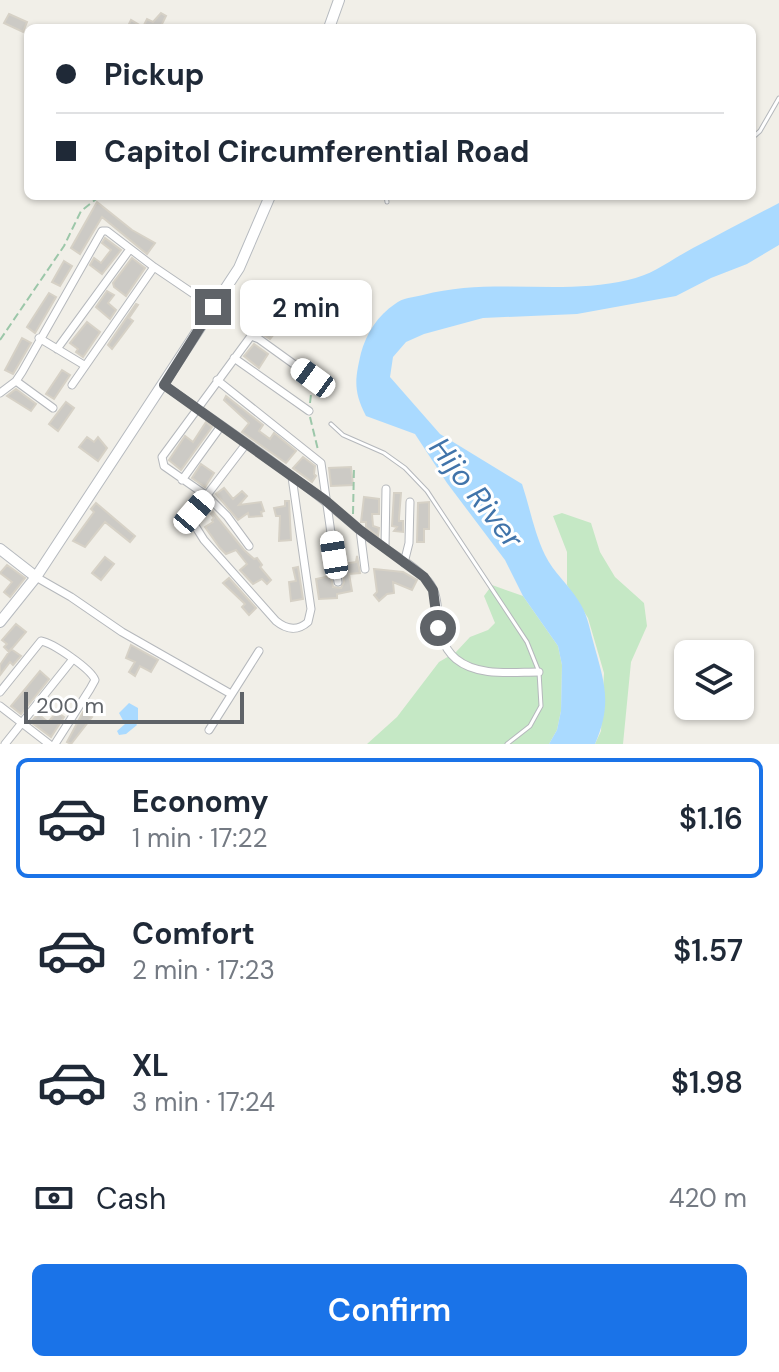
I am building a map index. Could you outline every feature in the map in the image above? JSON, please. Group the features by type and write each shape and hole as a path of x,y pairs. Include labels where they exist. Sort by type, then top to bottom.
{"main road":[{"path":"330,24 339,0"},
{"path":"0,622 36,577 239,268 268,200"},
{"path":"0,549 36,577"}],"street":[{"path":"0,393 16,381 100,233 107,231 213,307"},
{"path":"57,349 130,249"},
{"path":"72,385 154,267"},
{"path":"249,546 227,516 207,496 164,466 162,457 247,338 254,336 313,378"},
{"path":"39,338 84,365"},
{"path":"234,358 309,411"},
{"path":"217,380 321,463 338,582"},
{"path":"16,381 53,408"},
{"path":"164,385 325,500 430,583 441,637 454,657 477,670 539,672"},
{"path":"182,480 221,426"},
{"path":"246,444 194,512 193,525 276,621 297,629 308,622 310,602 292,477"},
{"path":"385,548 386,489"},
{"path":"404,563 409,543 410,502"},
{"path":"356,527 365,569"},
{"path":"36,577 122,632 231,694"},
{"path":"0,692 41,641 51,643 91,672 95,680 52,744 0,706"},
{"path":"209,730 259,651"},
{"path":"5,744 73,659"}],"lane":[{"path":"756,134 779,98"},
{"path":"331,424 343,435 384,453 405,468 427,491 527,642 539,672 541,696 536,716 520,736 507,744"}],"path":[{"path":"0,340 64,246 81,211 95,200"},
{"path":"313,378 309,411 321,463"},
{"path":"354,467 356,527"}],"green space":[{"path":"562,513 591,523 600,552 615,577 644,603 647,626 631,662 623,744 595,744 601,731 604,673 588,618 567,585 567,552 553,516"},
{"path":"492,585 523,596 558,646 562,665 561,711 557,730 549,744 367,744 397,717 439,662 456,652 470,637 488,630 495,623 484,596"}],"water":[{"name":"Hijo River","path":"779,203 779,245 747,264 676,296 577,314 483,318 424,334 406,342 393,357 390,377 440,434 522,484 545,555 586,615 605,692 601,729 595,744 549,744 557,730 561,711 562,665 558,646 523,596 505,560 447,483 415,434 366,416 356,385 366,339 389,308 412,297 474,287 577,287 637,278"},
{"path":"129,703 138,708 137,725 126,734 119,735 117,731 125,724 119,713"}],"building":[{"path":"161,13 166,16 162,24 144,24 147,19 153,22"},
{"path":"9,14 27,22 23,32 4,23"},
{"path":"97,202 132,230 155,243 147,254 102,217 80,254 71,248"},
{"path":"105,238 121,250 102,274 90,265 94,258 101,263 111,250 102,243"},
{"path":"132,258 145,268 126,296 113,283"},
{"path":"64,261 72,266 60,286 52,282"},
{"path":"107,291 114,295 108,303 116,310 110,319 96,307"},
{"path":"49,293 56,297 35,333 27,327"},
{"path":"136,304 129,318 133,321 112,349 108,345"},
{"path":"253,316 275,333 270,339 247,325"},
{"path":"87,322 100,332 83,357 70,343"},
{"path":"22,338 31,343 13,374 5,370"},
{"path":"254,344 268,354 259,368 244,356"},
{"path":"62,370 70,375 54,399 46,394"},
{"path":"16,389 36,404 31,411 7,396"},
{"path":"226,396 263,425 259,431 270,439 274,433 296,451 286,463 242,432 249,423 224,400"},
{"path":"66,402 74,408 58,431 49,424"},
{"path":"206,422 212,427 181,470 169,460 185,436 193,442"},
{"path":"87,437 94,442 98,437 107,448 98,461 79,447"},
{"path":"303,457 315,466 316,476 312,482 293,468"},
{"path":"201,464 214,473 205,487 192,478"},
{"path":"351,467 353,485 331,486 329,468"},
{"path":"224,488 233,499 242,491 247,496 239,505 261,502 262,516 249,517 248,513 238,520 216,494"},
{"path":"394,493 401,493 399,521 403,521 403,532 394,531 397,527 392,526"},
{"path":"364,497 379,499 379,514 372,514 373,526 379,528 378,536 366,527 366,522 361,522"},
{"path":"285,501 289,501 291,540 279,541 280,516 276,516 274,508 285,506"},
{"path":"429,502 429,529 424,529 424,542 417,542 418,503"},
{"path":"96,503 135,536 130,542 105,522 85,547 73,541 94,512 91,509"},
{"path":"213,512 244,550 254,559 257,558 271,580 267,584 262,579 253,584 240,570 247,564 236,550 226,554 220,548 205,527 213,522"},
{"path":"357,556 360,573 349,574 352,591 337,594 337,598 319,599 316,579 331,576 333,587 341,588 344,582 342,564 356,562"},
{"path":"105,557 114,564 101,580 92,573"},
{"path":"7,565 25,578 10,597 4,592 12,582 0,573"},
{"path":"298,567 303,599 291,601 289,582 296,581 293,568"},
{"path":"374,569 403,572 417,580 412,590 393,582 394,593 387,594 379,601 374,595 377,592"},
{"path":"229,578 256,608 249,615 242,607 245,604 223,583"},
{"path":"16,624 26,632 9,652 2,640"},
{"path":"131,645 158,660 151,672 140,666 135,676 129,672 135,662 126,658"},
{"path":"11,649 21,656 13,665 10,662 0,675 0,665"},
{"path":"40,671 49,679 21,714 11,706"},
{"path":"57,712 64,717 51,737 31,722 38,714 48,722"},
{"path":"83,712 92,717 71,744 67,742"}],"route":[{"path":"213,307 164,385 325,500 424,577 433,590 438,628"}]}
